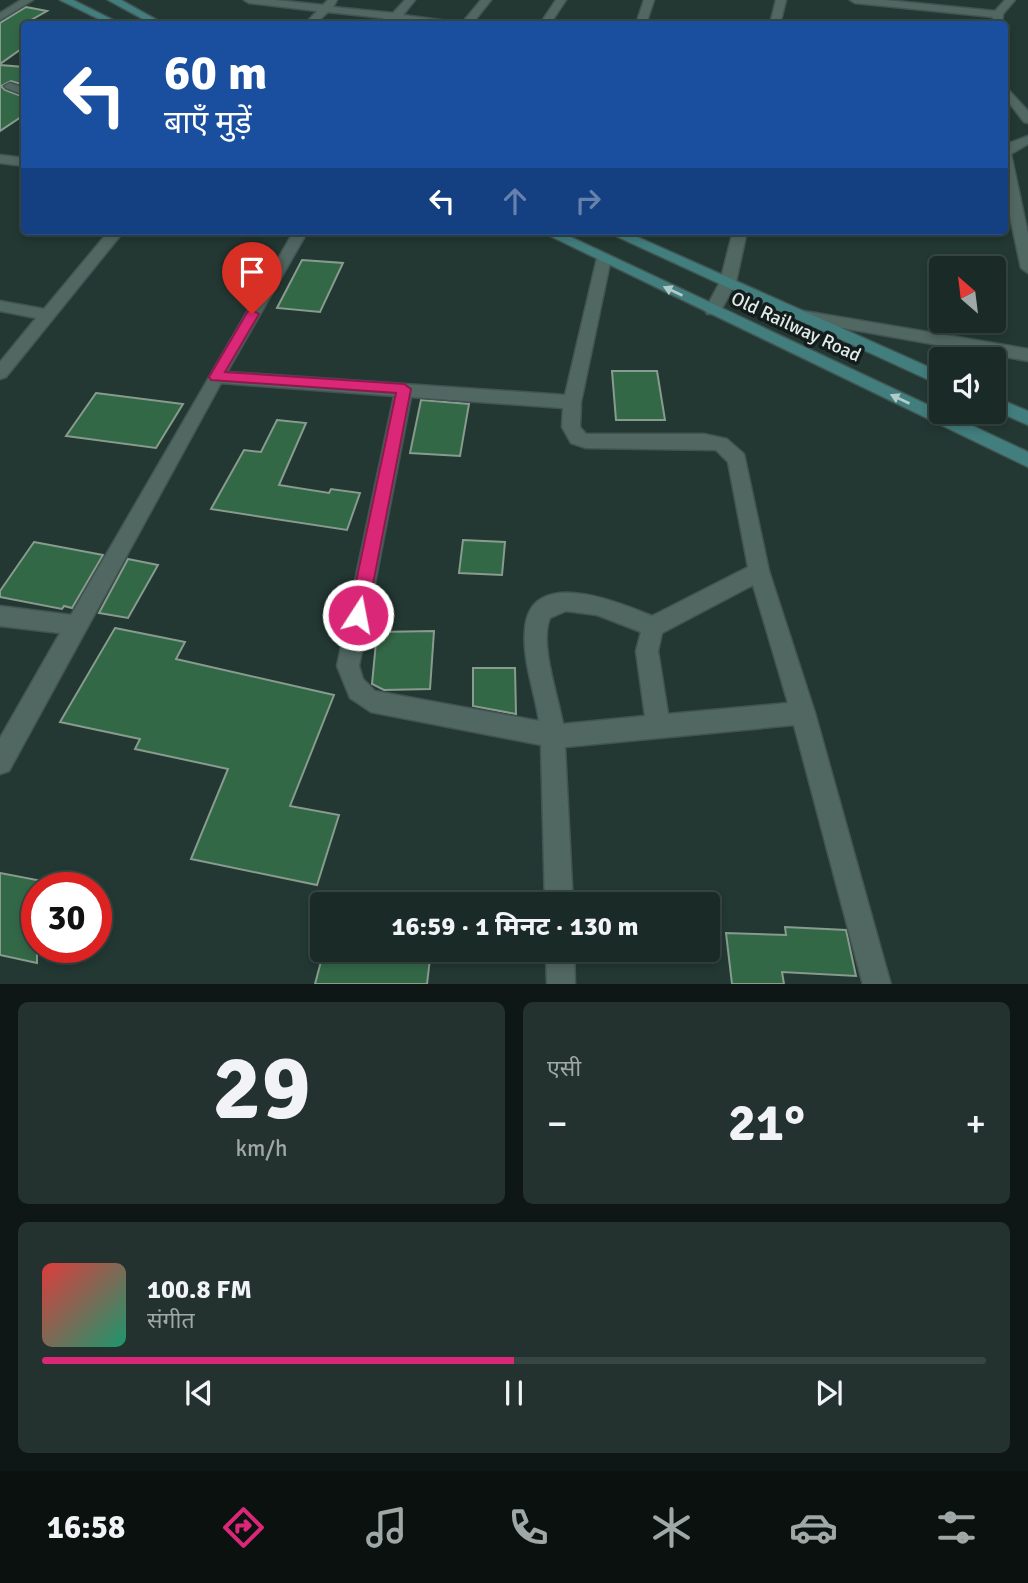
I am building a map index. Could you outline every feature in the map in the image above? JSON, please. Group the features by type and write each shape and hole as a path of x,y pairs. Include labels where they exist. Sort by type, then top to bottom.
{"main road":[{"path":"65,0 110,21"},
{"path":"113,0 153,21"},
{"name":"Old Railway Road","path":"555,235 1028,460"},
{"name":"Old Railway Road","path":"621,235 929,374"},
{"path":"1006,408 1028,418"}],"street":[{"path":"0,17 28,0"},
{"path":"249,0 330,4 431,21"},
{"path":"385,21 395,17 411,0"},
{"path":"469,21 486,0"},
{"path":"547,21 561,0"},
{"path":"640,0 649,0 642,21"},
{"path":"776,21 781,0"},
{"path":"855,0 998,19 1010,0"},
{"path":"313,21 330,4"},
{"path":"10,86 21,91"},
{"path":"1008,93 1028,119"},
{"path":"1008,149 1028,139"},
{"path":"0,159 21,162"},
{"path":"1009,200 1028,268"},
{"path":"0,373 114,235"},
{"path":"0,762 299,235"},
{"path":"713,310 728,282 739,235"},
{"path":"604,258 572,402 570,426 577,438 586,442 704,441 721,444 737,459 759,570 803,713 877,984"},
{"path":"0,306 46,315"},
{"path":"796,315 1028,355"},
{"path":"216,377 572,402"},
{"path":"404,389 348,666 353,686 360,694 371,701 554,736 803,713"},
{"path":"658,728 647,651 653,627 759,570"},
{"path":"559,892 554,736 534,629 541,612 554,604 585,603 616,611 653,627"},
{"path":"0,616 78,626"},
{"path":"560,962 561,984"}],"building":[{"path":"26,7 47,11 29,21 21,21 21,49 0,64 0,23"},
{"path":"0,65 21,67 21,84 11,81 1,86 21,96 21,117 0,131"},
{"path":"302,260 343,263 320,312 277,308"},
{"path":"612,371 657,371 665,420 616,420"},
{"path":"96,393 183,404 156,448 66,436"},
{"path":"421,400 469,404 460,456 410,453"},
{"path":"277,420 306,423 279,485 329,493 331,489 360,493 347,530 211,509 244,450 261,452"},
{"path":"463,540 505,542 502,575 459,573"},
{"path":"34,542 103,555 72,608 64,606 62,609 0,597 0,591"},
{"path":"128,559 158,565 128,618 99,613"},
{"path":"115,628 185,642 176,659 334,695 290,806 339,815 317,885 191,859 228,769 135,749 140,739 60,722"},
{"path":"434,631 430,689 384,690 372,684 377,632"},
{"path":"473,668 515,668 516,714 473,706"},
{"path":"0,873 21,877 21,960 0,955"},
{"path":"785,927 846,930 856,976 782,972 784,984 732,984 726,933 786,935"},
{"path":"321,962 430,962 427,984 315,984"}],"route":[{"path":"252,314 216,377 404,389 358,615"}]}
